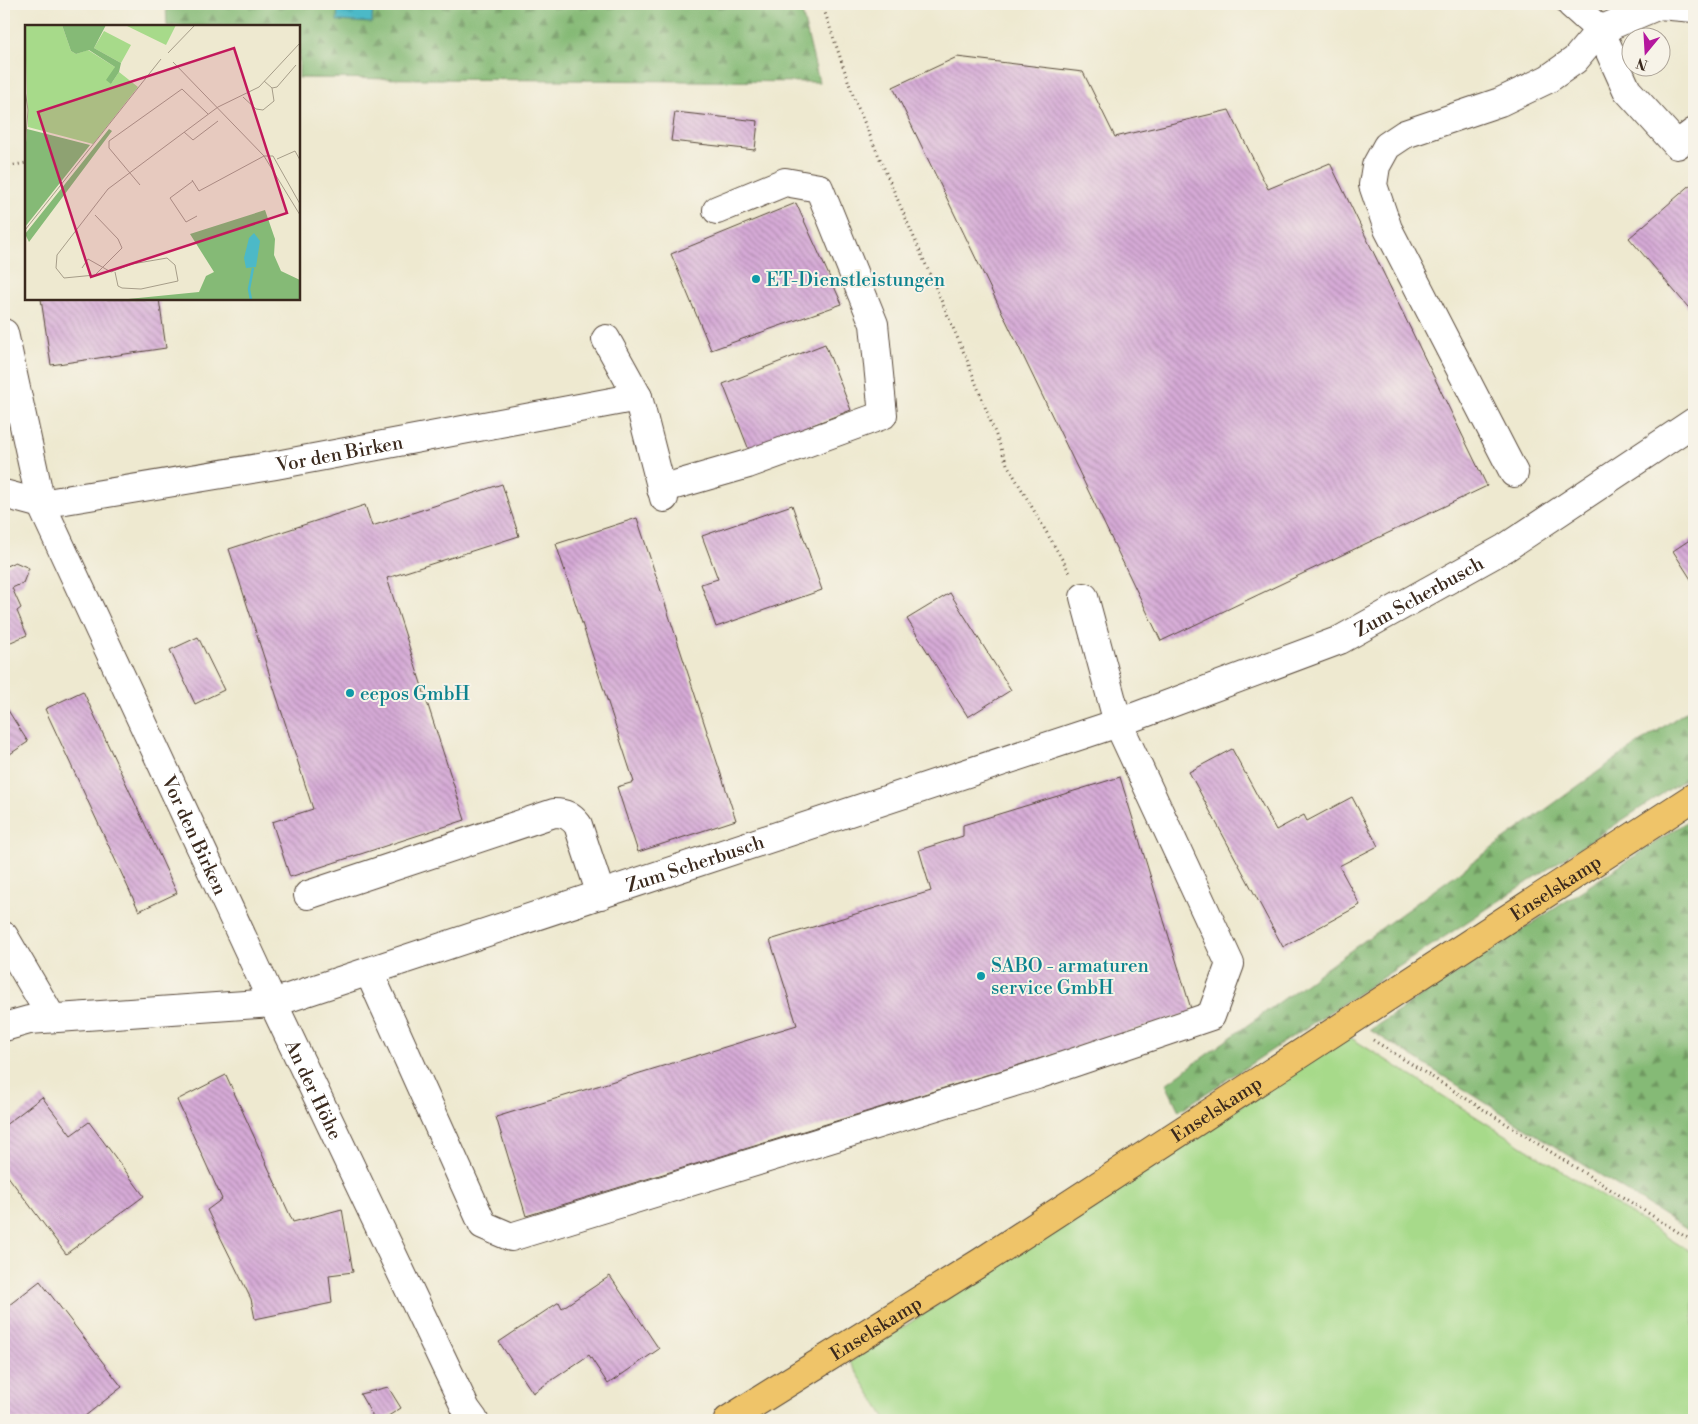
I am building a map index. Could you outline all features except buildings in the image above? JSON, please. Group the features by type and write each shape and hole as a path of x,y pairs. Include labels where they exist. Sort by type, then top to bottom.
{"main road":[{"name":"Enselskamp","path":"728,1419 981,1262 1694,797"}],"street":[{"path":"1571,4 1600,30 1627,90 1677,145 1694,132"},
{"path":"1514,473 1388,229 1373,185 1376,166 1387,146 1404,134 1500,102 1548,79 1575,60 1600,30 1659,5 1694,8"},
{"path":"606,339 638,397 663,494 884,415 874,324 819,188 785,182 717,210"},
{"name":"Vor den Birken","path":"4,333 41,504 273,1003"},
{"name":"Vor den Birken","path":"41,504 276,465 638,397"},
{"name":"Zum Scherbusch","path":"273,1003 1118,723 1340,640 1505,548 1694,422"},
{"path":"4,494 41,504"},
{"path":"369,972 483,1225 511,1238 1037,1076 1211,1016 1230,964 1118,723 1084,597"},
{"path":"308,895 554,813 563,813 571,817 578,825 601,895"},
{"path":"4,936 52,1018"},
{"path":"4,1027 29,1020 273,1003"},
{"name":"An der Höhe","path":"273,1003 466,1409 474,1420"}],"path":[{"path":"822,4 855,101 967,360 1007,464 1084,597"},
{"path":"4,167 25,163"},
{"path":"1346,1023 1694,1242"}],"green space":[{"path":"166,4 800,4 819,82 300,78 300,25 167,25"},
{"path":"1694,706 1694,773 1179,1111 1166,1084 1610,763"},
{"path":"1694,817 1694,1234 1370,1030"},
{"path":"1348,1036 1694,1254 1694,1420 887,1420 850,1362"}],"water":[{"path":"338,4 373,4 372,23 337,21"}],"place":[{"name":"ET-Dienstleistungen","path":"756,279"},
{"name":"eepos GmbH","path":"350,693"},
{"name":"SABO - armaturen service GmbH","path":"981,976"}]}
